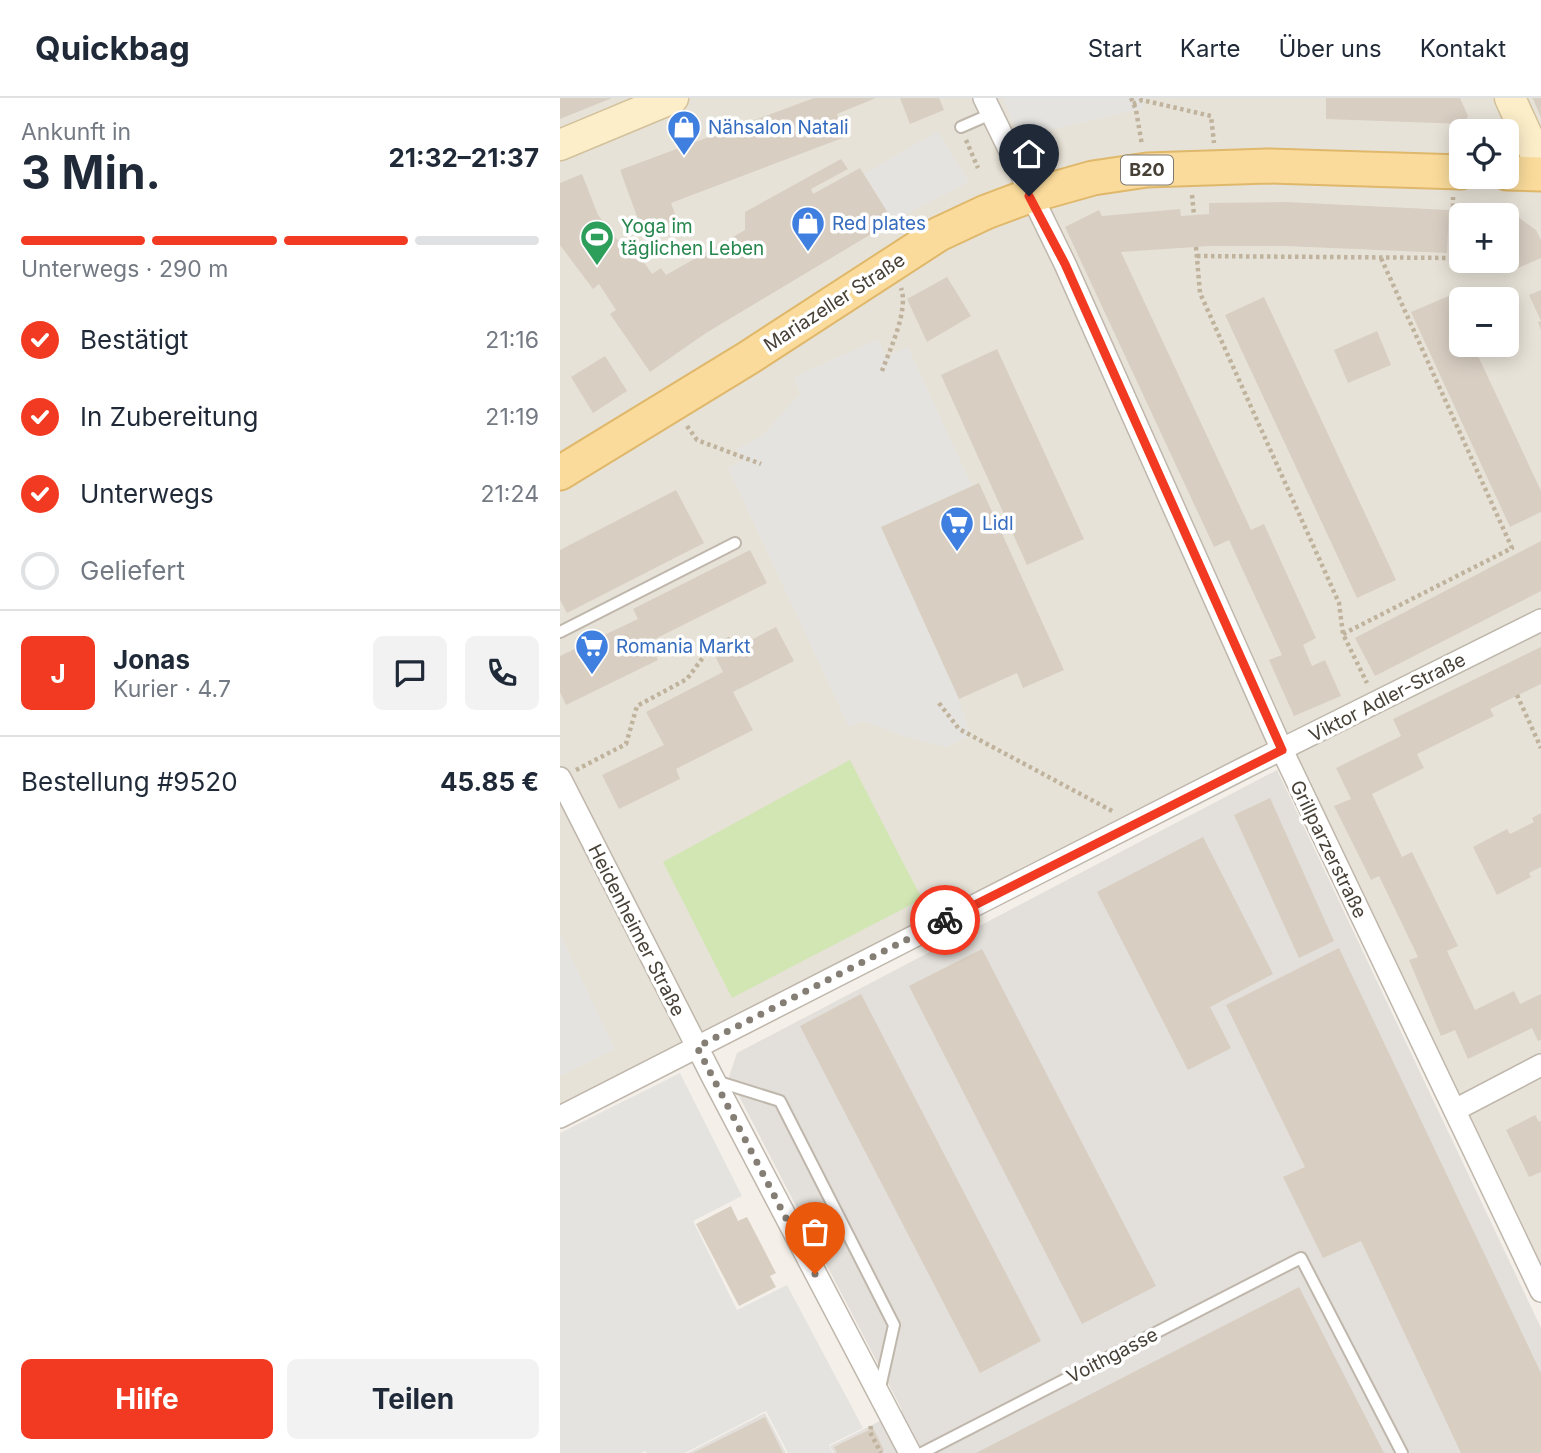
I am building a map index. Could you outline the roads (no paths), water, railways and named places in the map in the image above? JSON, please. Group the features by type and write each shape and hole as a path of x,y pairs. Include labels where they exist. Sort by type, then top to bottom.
{"main road":[{"name":"Mariazeller Straße","path":"560,473 961,223 1029,196 1093,178 1147,170 1268,166 1449,172"},
{"path":"1519,173 1541,174"}],"street":[{"path":"560,145 673,98"},
{"path":"1510,98 1541,166"},
{"name":"Grillparzerstraße","path":"996,116 1029,196 1065,264 1282,750 1541,1291"},
{"name":"Viktor Adler-Straße","path":"560,1117 1541,620"},
{"name":"Heidenheimer Straße","path":"560,778 909,1453"},
{"path":"1455,1110 1541,1065"}],"lane":[{"path":"961,127 996,116"},
{"path":"560,632 735,543"},
{"path":"714,1080 780,1101 894,1325 879,1394"},
{"name":"Voithgasse","path":"922,1453 1301,1258 1402,1453"}],"place":[{"name":"Nähsalon Natali","path":"684,157"},
{"name":"Red plates","path":"808,253"},
{"name":"Yoga im täglichen Leben","path":"597,267"},
{"name":"Lidl","path":"957,553"},
{"name":"Romania Markt","path":"592,676"}]}
